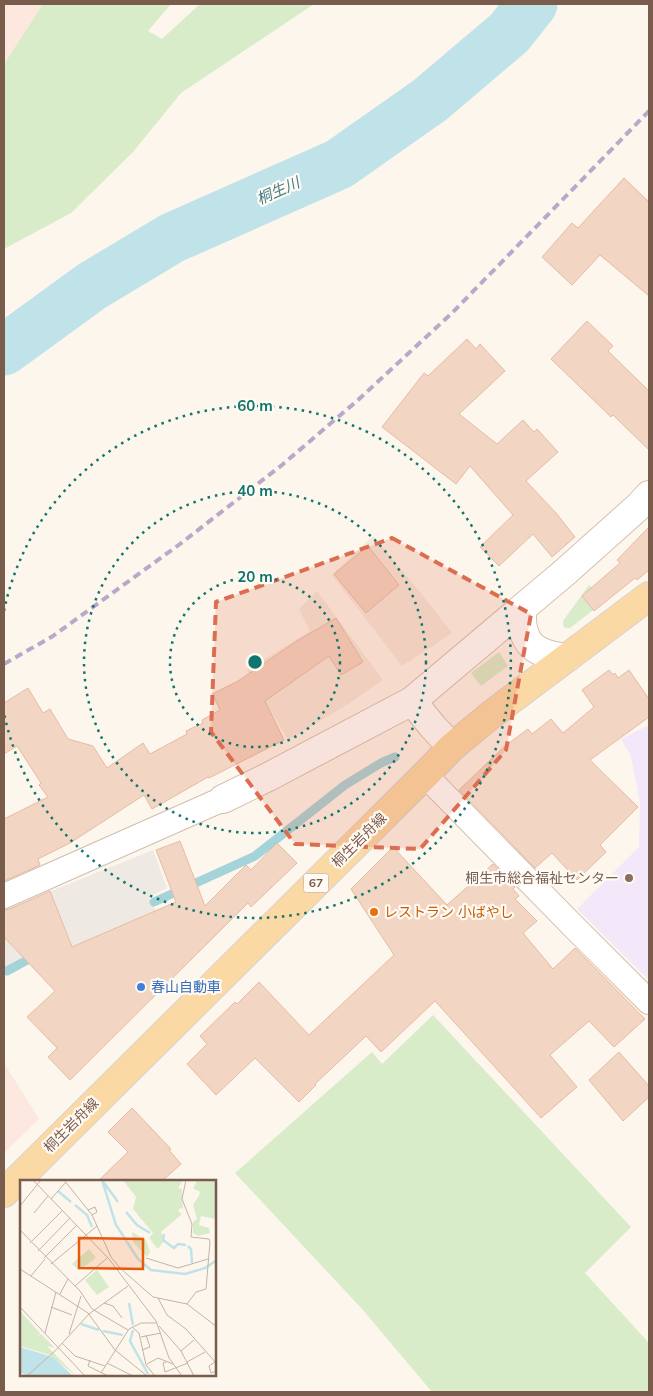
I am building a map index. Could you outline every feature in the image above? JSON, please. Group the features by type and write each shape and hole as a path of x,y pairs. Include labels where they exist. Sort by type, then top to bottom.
{"main road":[{"name":"桐生岩舟線","path":"4,1193 425,776 452,747 492,714 649,596"}],"street":[{"path":"4,896 223,799 412,700 571,567 649,495"},
{"path":"522,608 521,621 525,636 533,647 549,656 566,658"},
{"path":"412,700 433,727 452,747"},
{"path":"425,776 649,1002"}],"highlighted area":[{"path":"392,538 531,614 506,750 420,849 295,844 211,732 216,602"}],"shaded area":[{"path":"4,4 43,4 4,64"},
{"path":"373,536 452,633 402,666 332,575"},
{"path":"317,591 383,680 348,704 288,740 247,670 310,631 299,609"},
{"name":"桐生市総合福祉センター","path":"649,725 649,980 577,909 639,847 640,803 631,756 621,739"},
{"path":"153,850 167,888 149,897 156,911 30,965 27,954 4,968 4,910"},
{"path":"4,1063 39,1119 4,1153"}],"green space":[{"path":"43,4 171,4 148,31 162,39 200,4 314,4 181,93 133,152 71,213 4,249 4,64"},
{"path":"589,585 605,601 570,628 565,628 563,621"},
{"path":"499,652 508,666 481,686 471,673"},
{"path":"433,1015 631,1227 585,1273 649,1343 649,1392 432,1392 363,1310 235,1173 372,1052 382,1064"}],"building":[{"path":"624,178 649,202 649,296 600,255 572,285 542,257 572,223 578,228"},
{"path":"587,321 613,346 608,351 649,391 649,450 613,415 611,417 551,359"},
{"path":"467,339 476,349 480,344 505,371 459,414 497,444 523,420 534,432 537,429 558,452 526,481 556,513 575,537 552,557 533,534 499,566 480,547 513,515 470,466 456,484 382,427 424,373 428,376"},
{"path":"649,527 649,570 637,580 635,578 594,611 582,596 620,563 617,560"},
{"path":"368,546 399,585 366,613 334,574"},
{"path":"336,618 363,662 341,675 329,656 265,701 284,740 208,777 152,809 144,795 70,843 38,859 40,865 4,881 4,819 48,797 17,746 4,754 4,703 28,688 43,713 50,709 68,739 93,746 107,768 143,743 150,754 187,734 186,731 203,723 202,720 220,710 212,694 238,681 297,641"},
{"path":"609,670 613,675 615,673 618,678 629,670 649,699 649,717 590,760 638,807 600,845 606,852 577,880 552,853 535,868 459,790 505,746 528,729 532,734 551,719 563,733 594,707 582,690"},
{"path":"180,841 205,906 246,865 251,870 277,843 297,863 251,907 248,903 70,1080 48,1057 57,1048 27,1017 55,991 4,937 4,910 50,891 72,947 176,902 156,850"},
{"path":"393,847 447,905 493,864 515,887 513,889 519,896 515,899 537,921 523,933 553,969 575,948 645,1019 614,1047 589,1021 550,1055 577,1087 541,1118 435,1001 381,1052 366,1036 315,1084 299,1102 255,1058 216,1095 187,1064 207,1044 200,1036 259,982 309,1035 394,955 351,889"},
{"path":"619,1052 649,1086 649,1097 623,1121 589,1080"},
{"path":"132,1108 171,1149 169,1150 181,1164 163,1180 99,1180 128,1152 108,1132"}],"waterway":[{"name":"桐生川","path":"4,350 92,286 172,238 339,164 430,100 509,33 532,4"},
{"path":"154,902 255,856 345,785 381,763 395,757"},
{"path":"7,971 29,959"}],"railway":[{"path":"4,664 53,636 180,544 282,465 358,400 451,314 649,111"}],"place":[{"name":"桐生市総合福祉センター","path":"629,878"},
{"name":"レストラン 小ばやし","path":"374,912"},
{"name":"春山自動車","path":"141,987"}]}
